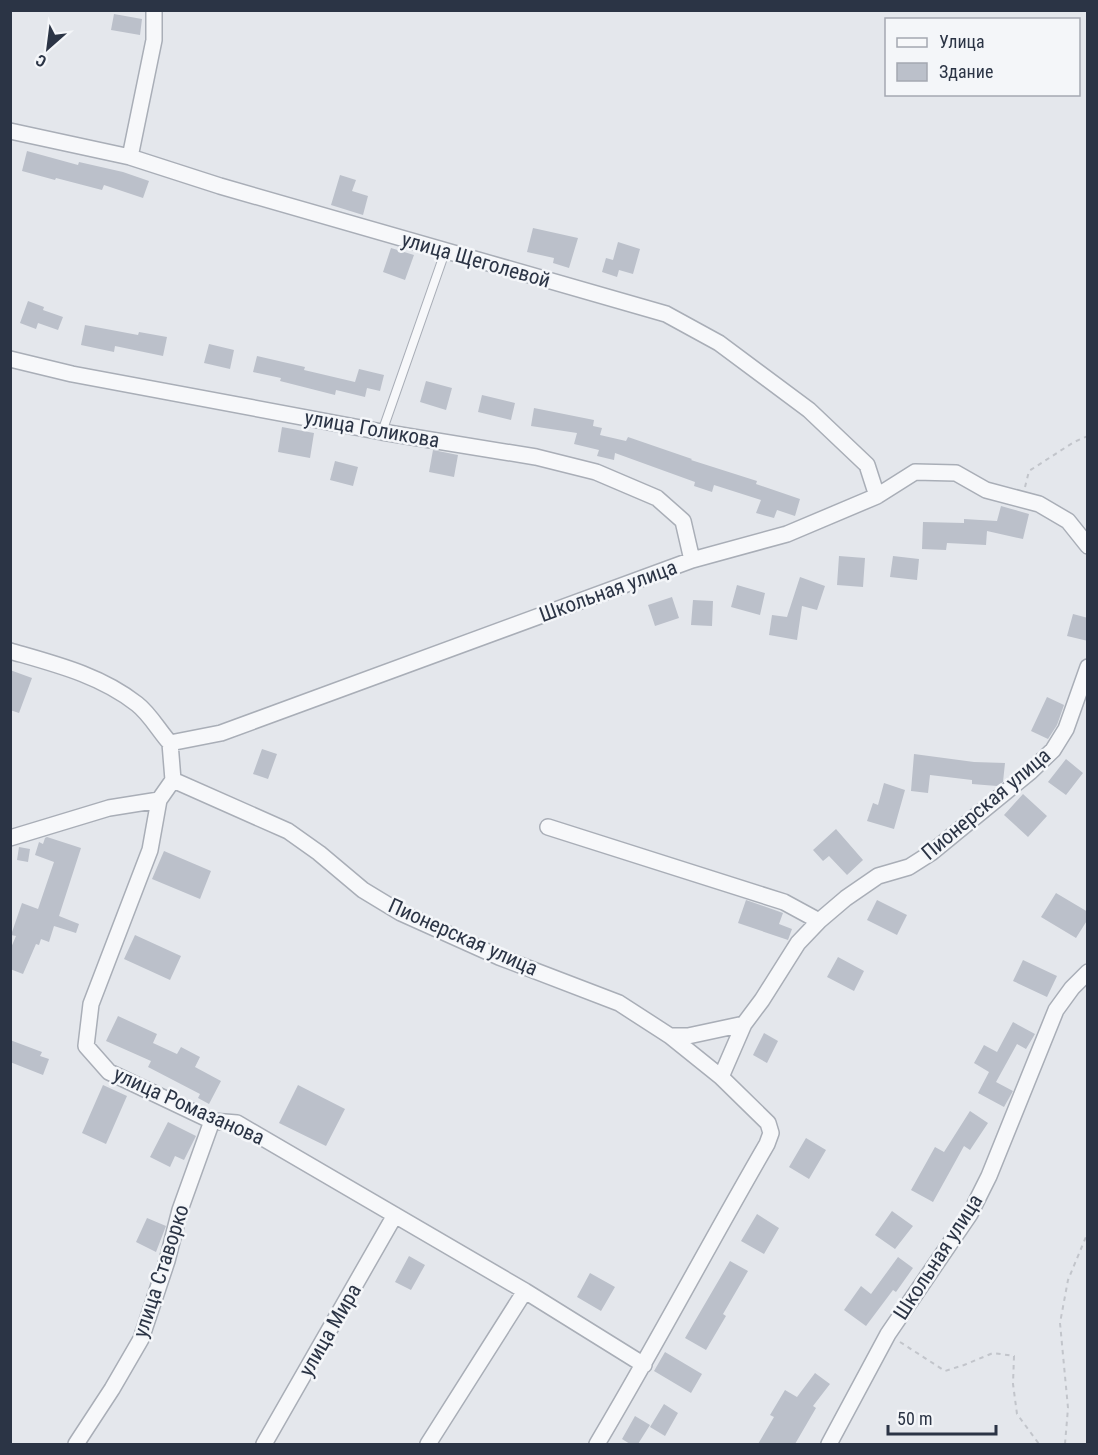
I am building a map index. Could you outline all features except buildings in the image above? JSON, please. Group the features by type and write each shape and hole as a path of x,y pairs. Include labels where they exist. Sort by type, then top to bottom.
{"street":[{"path":"130,157 154,40 154,10"},
{"name":"улица Щеголевой","path":"10,131 130,157 445,252 666,314 719,343 809,410 867,465 877,496"},
{"name":"улица Голикова","path":"10,359 72,374 382,432 536,457 596,472 657,498 683,521 692,560"},
{"name":"Школьная улица","path":"170,743 221,733 692,560 787,534 877,496 915,472 956,472 986,490 1039,504 1068,521 1088,546"},
{"path":"10,651 68,668 108,684 139,705 170,743 173,780 159,800 109,808 10,838"},
{"name":"Пионерская улица","path":"721,1077 744,1024 798,943 846,898 878,876 909,867 931,853 1030,772 1053,750 1066,729 1088,667"},
{"name":"Пионерская улица","path":"173,780 288,831 319,853 363,890 400,913 499,957 619,1004 670,1036 721,1077 768,1123 771,1133 767,1144 644,1365 597,1444"},
{"name":"улица Ромазанова","path":"159,800 150,850 91,1004 86,1046 110,1072 212,1121 237,1123 525,1291 644,1365"},
{"path":"548,827 784,902 819,921"},
{"name":"Школьная улица","path":"830,1444 888,1334 970,1214 989,1176 1056,1010 1072,988 1088,972"},
{"path":"670,1036 688,1036 744,1024"},
{"name":"улица Ставорко","path":"76,1444 141,1340 167,1261 180,1210 212,1121"},
{"name":"улица Мира","path":"264,1444 395,1215"},
{"path":"428,1444 525,1291"}],"lane":[{"path":"382,432 445,252"}],"path":[{"path":"1021,499 1029,471 1074,442 1088,436"},
{"path":"1065,1444 1068,1408 1060,1323 1068,1280 1088,1232"},
{"path":"888,1334 945,1371 993,1353 1014,1356 1013,1384 1017,1414 1039,1444"}]}
